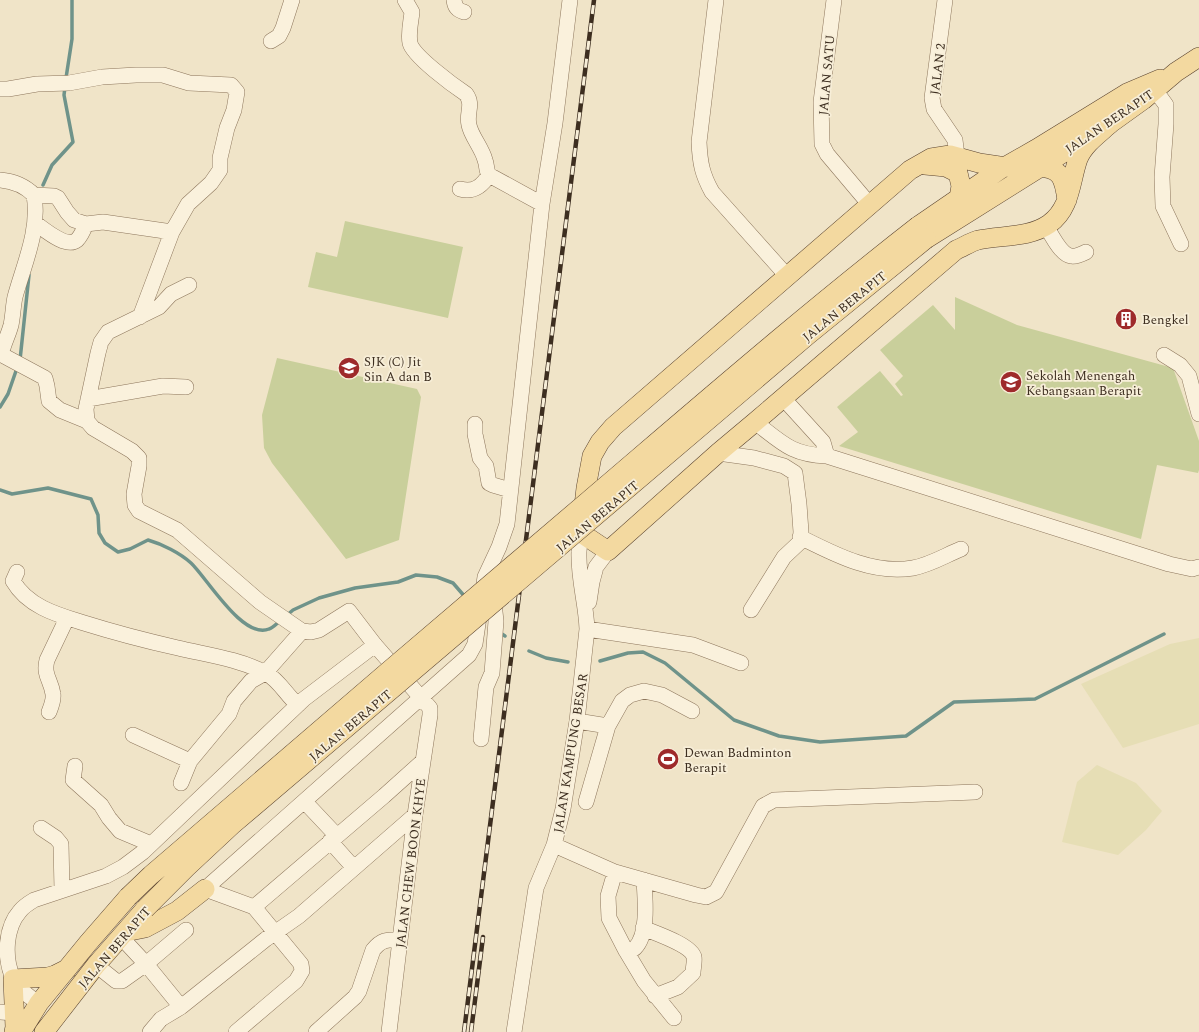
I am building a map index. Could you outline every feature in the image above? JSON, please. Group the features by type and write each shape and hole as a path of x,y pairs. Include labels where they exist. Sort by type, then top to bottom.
{"main road":[{"name":"JALAN BERAPIT","path":"44,1032 96,965 146,909 187,867 232,825 808,335 922,233 1038,167 1110,123 1155,90 1176,72 1199,57"},
{"path":"21,1032 39,1004 67,969 128,897 151,875 351,702 859,272 922,233 959,198 1006,167 1131,90 1176,72"},
{"path":"1006,167 979,163 950,155 931,158 910,170 613,427 600,442 592,456 586,488 581,533 608,551 718,453 956,250 976,240 1024,234 1038,231 1046,226 1059,214 1067,200 1078,158 1087,144 1110,123"},
{"path":"920,165 946,167 958,173 961,186 959,198"},
{"path":"1038,167 1055,170 1063,178 1067,200"},
{"path":"123,935 145,928 177,911 205,889"},
{"path":"14,1032 15,1027 8,1012 13,979 56,976 67,969"},
{"path":"39,1004 52,1004 71,996"}],"street":[{"path":"271,41 279,36 292,0"},
{"path":"405,0 412,12 409,33 410,46 422,60 466,94 470,100 468,124 480,147 487,171 490,175 542,204"},
{"path":"454,0 458,10 464,12"},
{"path":"236,1032 296,981 302,970 301,964 254,907 205,889 305,802 420,697 469,655 475,644 485,577 499,547 507,524 542,204 555,123 570,0"},
{"path":"716,0 699,142 700,163 705,179 712,192 787,276"},
{"name":"JALAN SATU","path":"834,0 821,102 822,144 827,154 870,205"},
{"name":"JALAN 2","path":"945,0 932,98 934,109 955,140 957,156"},
{"path":"0,89 37,84 69,83 102,77 163,75 189,83 231,85 237,92 234,110 227,128 220,158 220,170 211,183 188,204 172,232 140,317"},
{"path":"1155,90 1166,105 1162,177 1163,206 1181,244"},
{"path":"460,189 476,188 484,183 490,175"},
{"path":"0,180 15,183 28,189 34,195 36,208 35,223 24,272 15,298 4,355 45,378 49,401 60,410 88,421"},
{"path":"34,195 58,198 74,220 86,224 103,222 172,232"},
{"path":"35,223 54,237 70,242 75,242 78,239 86,224"},
{"path":"1046,226 1064,253 1071,256 1079,256 1086,252"},
{"path":"181,783 190,761 229,714 234,701 251,681 265,673 296,627 260,602 178,530 140,510 135,505 134,494 140,466 139,458 132,451 93,428 88,421 86,409 88,399 101,342 108,332 159,307 171,294 189,284"},
{"path":"1164,355 1180,365 1189,376 1199,414"},
{"path":"88,399 163,386 186,387"},
{"path":"783,398 823,442 827,456"},
{"path":"755,422 787,448 807,455 827,456 1168,564 1192,569 1199,567"},
{"path":"475,424 475,434 480,458 486,466 489,483 510,490"},
{"path":"718,453 754,458 784,466 795,473 799,504 800,542 784,557 751,610"},
{"path":"581,533 579,552 580,570 587,613"},
{"path":"800,537 840,557 869,566 890,568 913,568 935,561 961,549"},
{"path":"587,613 596,567 608,551"},
{"path":"17,572 13,581 18,589 28,600 52,613 132,638 232,660 265,673 279,683 298,705"},
{"path":"481,739 486,687 492,673 496,621 494,603"},
{"name":"JALAN CHEW BOON KHYE","path":"296,627 311,632 319,630 349,611 375,645 430,708 415,815 389,1032"},
{"name":"JALAN KAMPUNG BESAR","path":"514,1032 536,888 554,845 562,809 577,722 587,629 587,613"},
{"path":"49,712 53,700 53,694 46,676 45,667 67,618"},
{"path":"587,629 693,645 741,663"},
{"path":"39,1004 27,995 13,979 8,959 5,929 19,911 34,900 106,876 123,867 143,852 298,705 375,645"},
{"path":"586,802 608,726 622,701 630,695 644,691 662,695 692,711"},
{"path":"577,722 608,726"},
{"path":"133,735 190,761"},
{"path":"254,907 423,761"},
{"path":"75,766 73,780 101,805 109,818 120,831 151,844"},
{"path":"554,845 615,872 706,897 716,892 756,816 763,806 774,800 976,792"},
{"path":"305,802 334,839 354,868"},
{"path":"150,1032 161,1019 181,1007 276,932 299,916 415,815"},
{"path":"41,828 56,838 61,844 62,890"},
{"path":"615,872 608,896 609,918 644,981 674,1018"},
{"path":"626,951 634,949 642,938 646,908 644,880"},
{"path":"643,928 690,950 694,957 693,973 678,987 655,996"},
{"path":"96,965 116,981 122,982 186,930"},
{"path":"123,935 181,1007"},
{"path":"316,1032 355,997 359,991 373,950 376,946 382,941 388,939 400,940"}],"shaded area":[{"path":"1199,638 1199,724 1123,748 1081,684 1170,644"},
{"path":"1097,765 1136,783 1162,811 1146,830 1118,855 1062,842 1077,782"}],"green space":[{"path":"345,221 463,247 448,318 308,287 316,252 337,257"},
{"path":"955,297 1017,325 1173,368 1199,441 1199,470 1198,473 1157,465 1141,539 839,446 858,432 837,407 880,371 901,396 903,395 895,384 903,376 880,350 933,305 955,330"},
{"path":"277,358 417,389 421,397 399,540 346,559 272,463 264,448 262,415"}],"waterway":[{"path":"66,78 72,39 72,0"},
{"path":"43,185 52,165 73,142 64,95 65,87"},
{"path":"20,360 29,275"},
{"path":"0,407 8,394 17,368"},
{"path":"0,490 12,494 48,488 91,499 98,515 99,533 105,543 118,552 130,549 148,540 171,549 187,559 226,606 248,625 259,630 269,629 274,627 281,620"},
{"path":"286,616 293,610 319,598 355,588 398,582 416,575 437,577 453,583 466,598"},
{"path":"499,632 505,636"},
{"path":"600,661 628,653 643,652 665,663 734,720 779,736 820,742 906,736 954,702 1035,699 1164,634"},
{"path":"529,651 546,658 568,662"}],"railway":[{"path":"464,1032 594,0"},
{"path":"471,1032 483,937"}],"place":[{"name":"Bengkel","path":"1126,319"},
{"name":"SJK (C) Jit Sin A dan B","path":"349,368"},
{"name":"Sekolah Menengah Kebangsaan Berapit","path":"1011,382"},
{"name":"Dewan Badminton Berapit","path":"668,759"}]}
